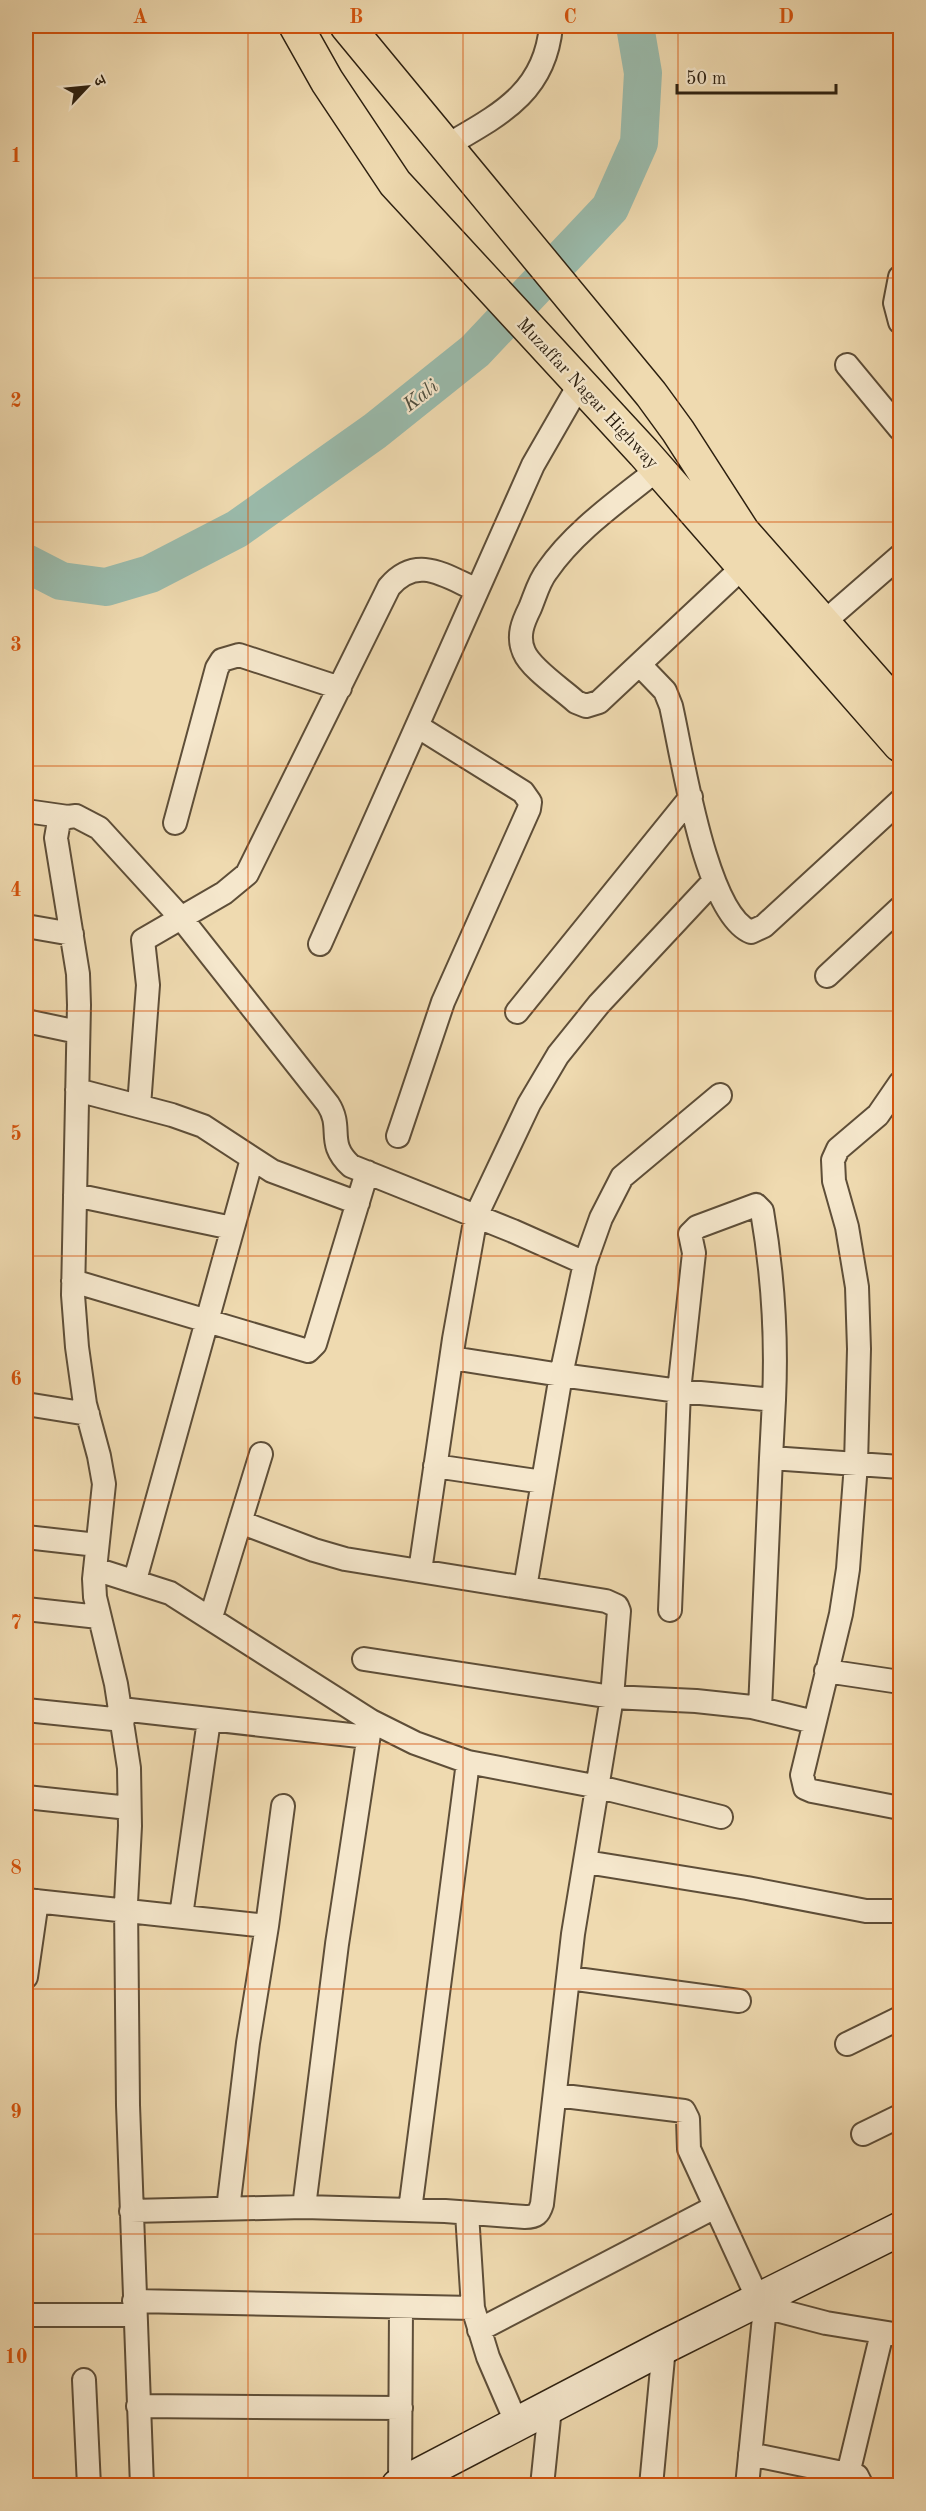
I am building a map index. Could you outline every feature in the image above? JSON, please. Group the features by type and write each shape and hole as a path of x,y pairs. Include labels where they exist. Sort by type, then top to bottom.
{"main road":[{"name":"Muzaffar Nagar Highway","path":"296,26 327,81 395,183 658,469 900,745"},
{"name":"Muzaffar Nagar Highway","path":"346,26 619,355 678,431 743,532 900,710"},
{"path":"399,2485 664,2347 761,2303 900,2229"}],"street":[{"path":"450,151 511,106 527,89 540,70 550,39 551,26"},
{"path":"900,277 896,303 900,322"},
{"path":"847,365 900,429"},
{"path":"320,944 533,465 574,380"},
{"path":"658,469 571,544 546,572 522,624 520,640 531,662 576,702 586,706 599,702 742,567"},
{"path":"823,623 900,556"},
{"path":"138,1106 148,985 143,940 224,893 247,874 389,587 399,575 413,569 426,568 477,590"},
{"path":"175,823 217,668 222,660 239,655 340,688"},
{"path":"640,665 665,691 671,706 705,859 720,894 744,929 751,932 759,931 900,801"},
{"path":"398,1136 443,1002 529,809 530,801 523,792 417,726"},
{"path":"517,1012 692,797"},
{"path":"26,811 76,816 99,828 182,919 328,1104 336,1120 335,1136 340,1156 351,1166 476,1215 585,1263"},
{"path":"68,817 59,821 56,838 78,974 73,1281 77,1347 88,1414 104,1484 95,1569 95,1597 122,1714 129,1768 126,1910 131,2211 142,2486"},
{"path":"420,1571 476,1215 529,1104 558,1055 599,1005 714,881"},
{"path":"827,976 900,908"},
{"path":"26,926 72,934"},
{"path":"26,1021 78,1032"},
{"path":"900,1083 878,1115 838,1149 833,1160 834,1181 847,1227 857,1287 859,1349 856,1464 848,1569 841,1614 802,1775 805,1788 900,1808"},
{"path":"77,1090 203,1126 272,1171 357,1203"},
{"path":"525,1588 561,1375 585,1263 601,1218 622,1177 720,1095"},
{"path":"135,1581 252,1159"},
{"path":"73,1281 304,1351 312,1349 367,1172"},
{"path":"75,1195 232,1228"},
{"path":"670,1610 680,1391 694,1253 690,1234 697,1227 756,1205 762,1211 775,1304 776,1342 760,1709"},
{"path":"452,1358 680,1391 774,1400"},
{"path":"26,1404 88,1414"},
{"path":"211,1617 261,1454"},
{"path":"771,1458 900,1467"},
{"path":"435,1466 543,1482"},
{"path":"131,2211 304,2207 525,2217 534,2217 540,2212 556,2095 573,1935 612,1697 619,1611 617,1606 606,1601 345,1559 314,1550 240,1522"},
{"path":"26,1537 98,1545"},
{"path":"95,1569 170,1593 211,1617 369,1729"},
{"path":"26,1609 99,1617"},
{"path":"364,1659 612,1697 696,1701 760,1709 814,1722"},
{"path":"826,1671 900,1682"},
{"path":"26,1710 369,1729 468,1762 599,1786 722,1817"},
{"path":"181,1916 209,1720"},
{"path":"304,2207 337,1944 369,1729"},
{"path":"410,2210 468,1762"},
{"path":"26,1797 129,1809"},
{"path":"228,2209 248,2043 283,1806"},
{"path":"586,1862 747,1888 866,1911 898,1906"},
{"path":"26,1977 31,1900 267,1926"},
{"path":"569,1978 739,2001"},
{"path":"847,2044 900,2018"},
{"path":"556,2095 684,2112 688,2119 689,2149 761,2303 747,2486"},
{"path":"863,2134 900,2116"},
{"path":"478,2330 716,2207"},
{"path":"467,2213 473,2308 478,2330 517,2424"},
{"path":"750,2454 855,2480 891,2334 826,2323 761,2303"},
{"path":"399,2485 401,2307"},
{"path":"26,2315 135,2308 473,2308"},
{"path":"651,2486 664,2347"},
{"path":"84,2380 89,2486"},
{"path":"138,2406 401,2408"},
{"path":"542,2486 550,2408"}],"waterway":[{"name":"Kali","path":"26,563 61,581 106,587 150,574 237,529 375,431 475,351 610,208 639,143 643,73 635,26"}]}
